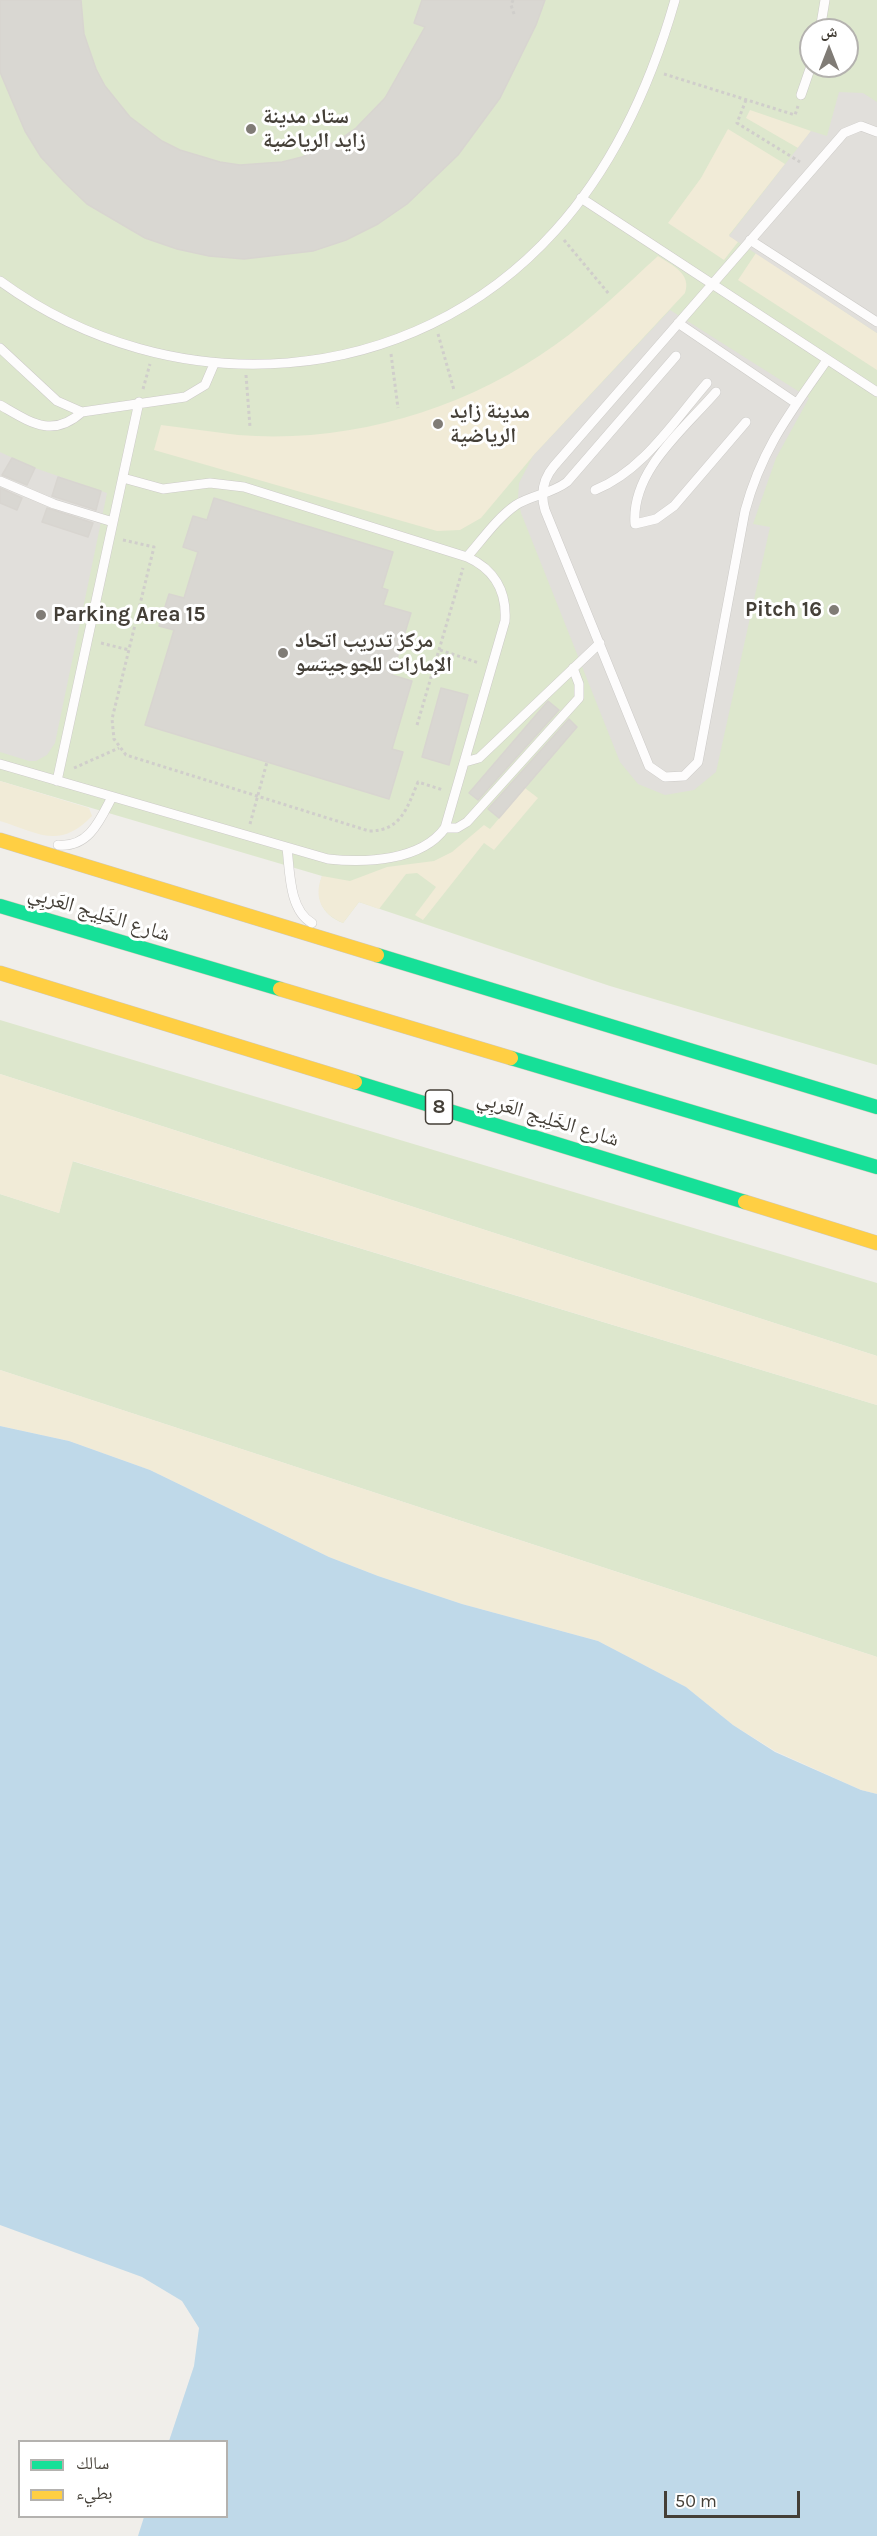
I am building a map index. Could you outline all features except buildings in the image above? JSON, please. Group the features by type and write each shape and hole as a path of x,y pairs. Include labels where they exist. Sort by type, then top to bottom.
{"main road":[{"path":"0,840 877,1107"},
{"name":"شارع الخَلِيج العَربِي","path":"0,906 877,1167"},
{"name":"شارع الخَلِيج العَربِي","path":"0,974 877,1243"}],"lane":[{"path":"0,281 23,297 78,327 153,353 214,364 245,366 310,361 390,341 434,322 505,278 556,231 582,198 616,147 651,70 675,0"},
{"path":"822,18 825,0"},
{"path":"801,95 807,78"},
{"path":"827,360 777,430 754,478 745,511 698,762 684,776 664,777 649,765 545,510 542,495 549,472 849,129 861,126 877,132"},
{"path":"582,198 877,392"},
{"path":"750,240 877,322"},
{"path":"678,323 796,403"},
{"path":"0,348 57,401 82,412 100,411 139,402 193,394 209,378 214,364"},
{"path":"467,556 508,511 524,501 567,482 676,356"},
{"path":"595,489 618,479 638,463 707,383"},
{"path":"716,392 643,479 635,501 635,524 656,519 674,506 746,422"},
{"path":"57,781 139,402"},
{"path":"0,405 34,423 48,426 70,422 82,412"},
{"path":"0,764 328,859 373,859 418,850 438,838 445,828 505,621 504,597 500,586 487,568 467,556 233,485 210,483 163,489 123,478"},
{"path":"0,481 54,504 113,522"},
{"path":"465,762 479,758 600,643"},
{"path":"445,828 457,828 467,822 579,698 579,684 573,668"},
{"path":"0,834 62,846 78,843 91,834 112,797"},
{"path":"286,848 299,911 308,921 332,930"},
{"path":"382,946 393,960"}],"path":[{"path":"507,0 513,1 511,5 515,17"},
{"path":"651,70 795,115 801,95"},
{"path":"746,100 737,123 812,169"},
{"path":"556,231 609,294"},
{"path":"434,322 454,390"},
{"path":"390,341 398,408"},
{"path":"139,402 153,353"},
{"path":"245,366 250,427"},
{"path":"110,537 154,548 112,719 111,729 118,748 135,759 369,831 380,831 400,821 418,783 455,794"},
{"path":"417,724 467,556"},
{"path":"88,640 129,650"},
{"path":"439,650 492,667"},
{"path":"61,765 74,768 118,748"},
{"path":"246,836 267,762"}],"green space":[{"name":"مدينة زايد الرياضية","path":"0,0 877,0 877,1065 610,986 359,902 343,923 329,915 322,904 319,891 322,876 0,781"},
{"path":"0,1020 877,1283 877,1356 0,1074"},
{"path":"72,1161 877,1405 877,1657 0,1370 0,1194 59,1213"}],"sand":[{"path":"750,110 811,131 798,148 746,118"},
{"path":"728,129 785,164 729,235 738,242 724,260 668,223 701,178"},
{"path":"756,253 877,333 877,370 738,280"},
{"path":"658,256 683,275 686,280 685,293 533,456 481,518 460,530 437,531 154,450 161,425 238,435 322,434 363,428 404,418 444,404 483,388 520,368 555,345 595,313"},
{"path":"0,781 89,808 92,816 69,833 59,836 38,834 0,821"},
{"path":"525,788 538,798 494,850 484,843 423,920 415,915 436,887 417,873 406,874 379,909 359,902 343,923 330,915 321,904 319,884 322,876 350,881 387,867 434,861 452,852 484,825 490,829"},
{"path":"0,1074 877,1356 877,1405 73,1161 59,1213 0,1194"},
{"path":"0,1370 877,1657 877,1794 861,1790 775,1751 733,1725 686,1687 598,1641 462,1604 378,1576 329,1557 150,1470 69,1441 0,1426"}],"shaded area":[{"path":"839,92 863,93 877,102 877,333 729,236 811,131 827,136"},
{"path":"670,310 809,398 776,458 753,524 770,527 716,772 694,790 665,795 638,784 620,762 521,513 518,498 519,483 533,456"},
{"name":"Parking Area 15","path":"0,452 32,467 107,493 55,743 47,755 36,761 0,752"}],"water":[{"path":"0,1426 69,1441 150,1470 329,1557 378,1576 462,1604 598,1641 686,1687 733,1725 775,1752 861,1790 877,1794 877,2536 138,2536 144,2518 228,2518 228,2440 169,2440 194,2366 199,2328 182,2301 142,2277 0,2225"}],"traffic: fast":[{"path":"0,906 280,989"},
{"path":"377,955 877,1107"},
{"path":"511,1058 877,1167"},
{"path":"355,1082 745,1202"}],"traffic: slow":[{"path":"0,840 377,955"},
{"path":"0,973 355,1082"},
{"path":"280,989 511,1058"},
{"path":"745,1202 877,1243"}],"place":[{"name":"ستاد مدينة زايد الرياضية","path":"251,129"},
{"name":"مدينة زايد الرياضية","path":"438,424"},
{"name":"Pitch 16","path":"834,610"},
{"name":"Parking Area 15","path":"41,615"},
{"name":"مركز تدريب اتحاد الإمارات للجوجيتسو","path":"283,653"}]}
